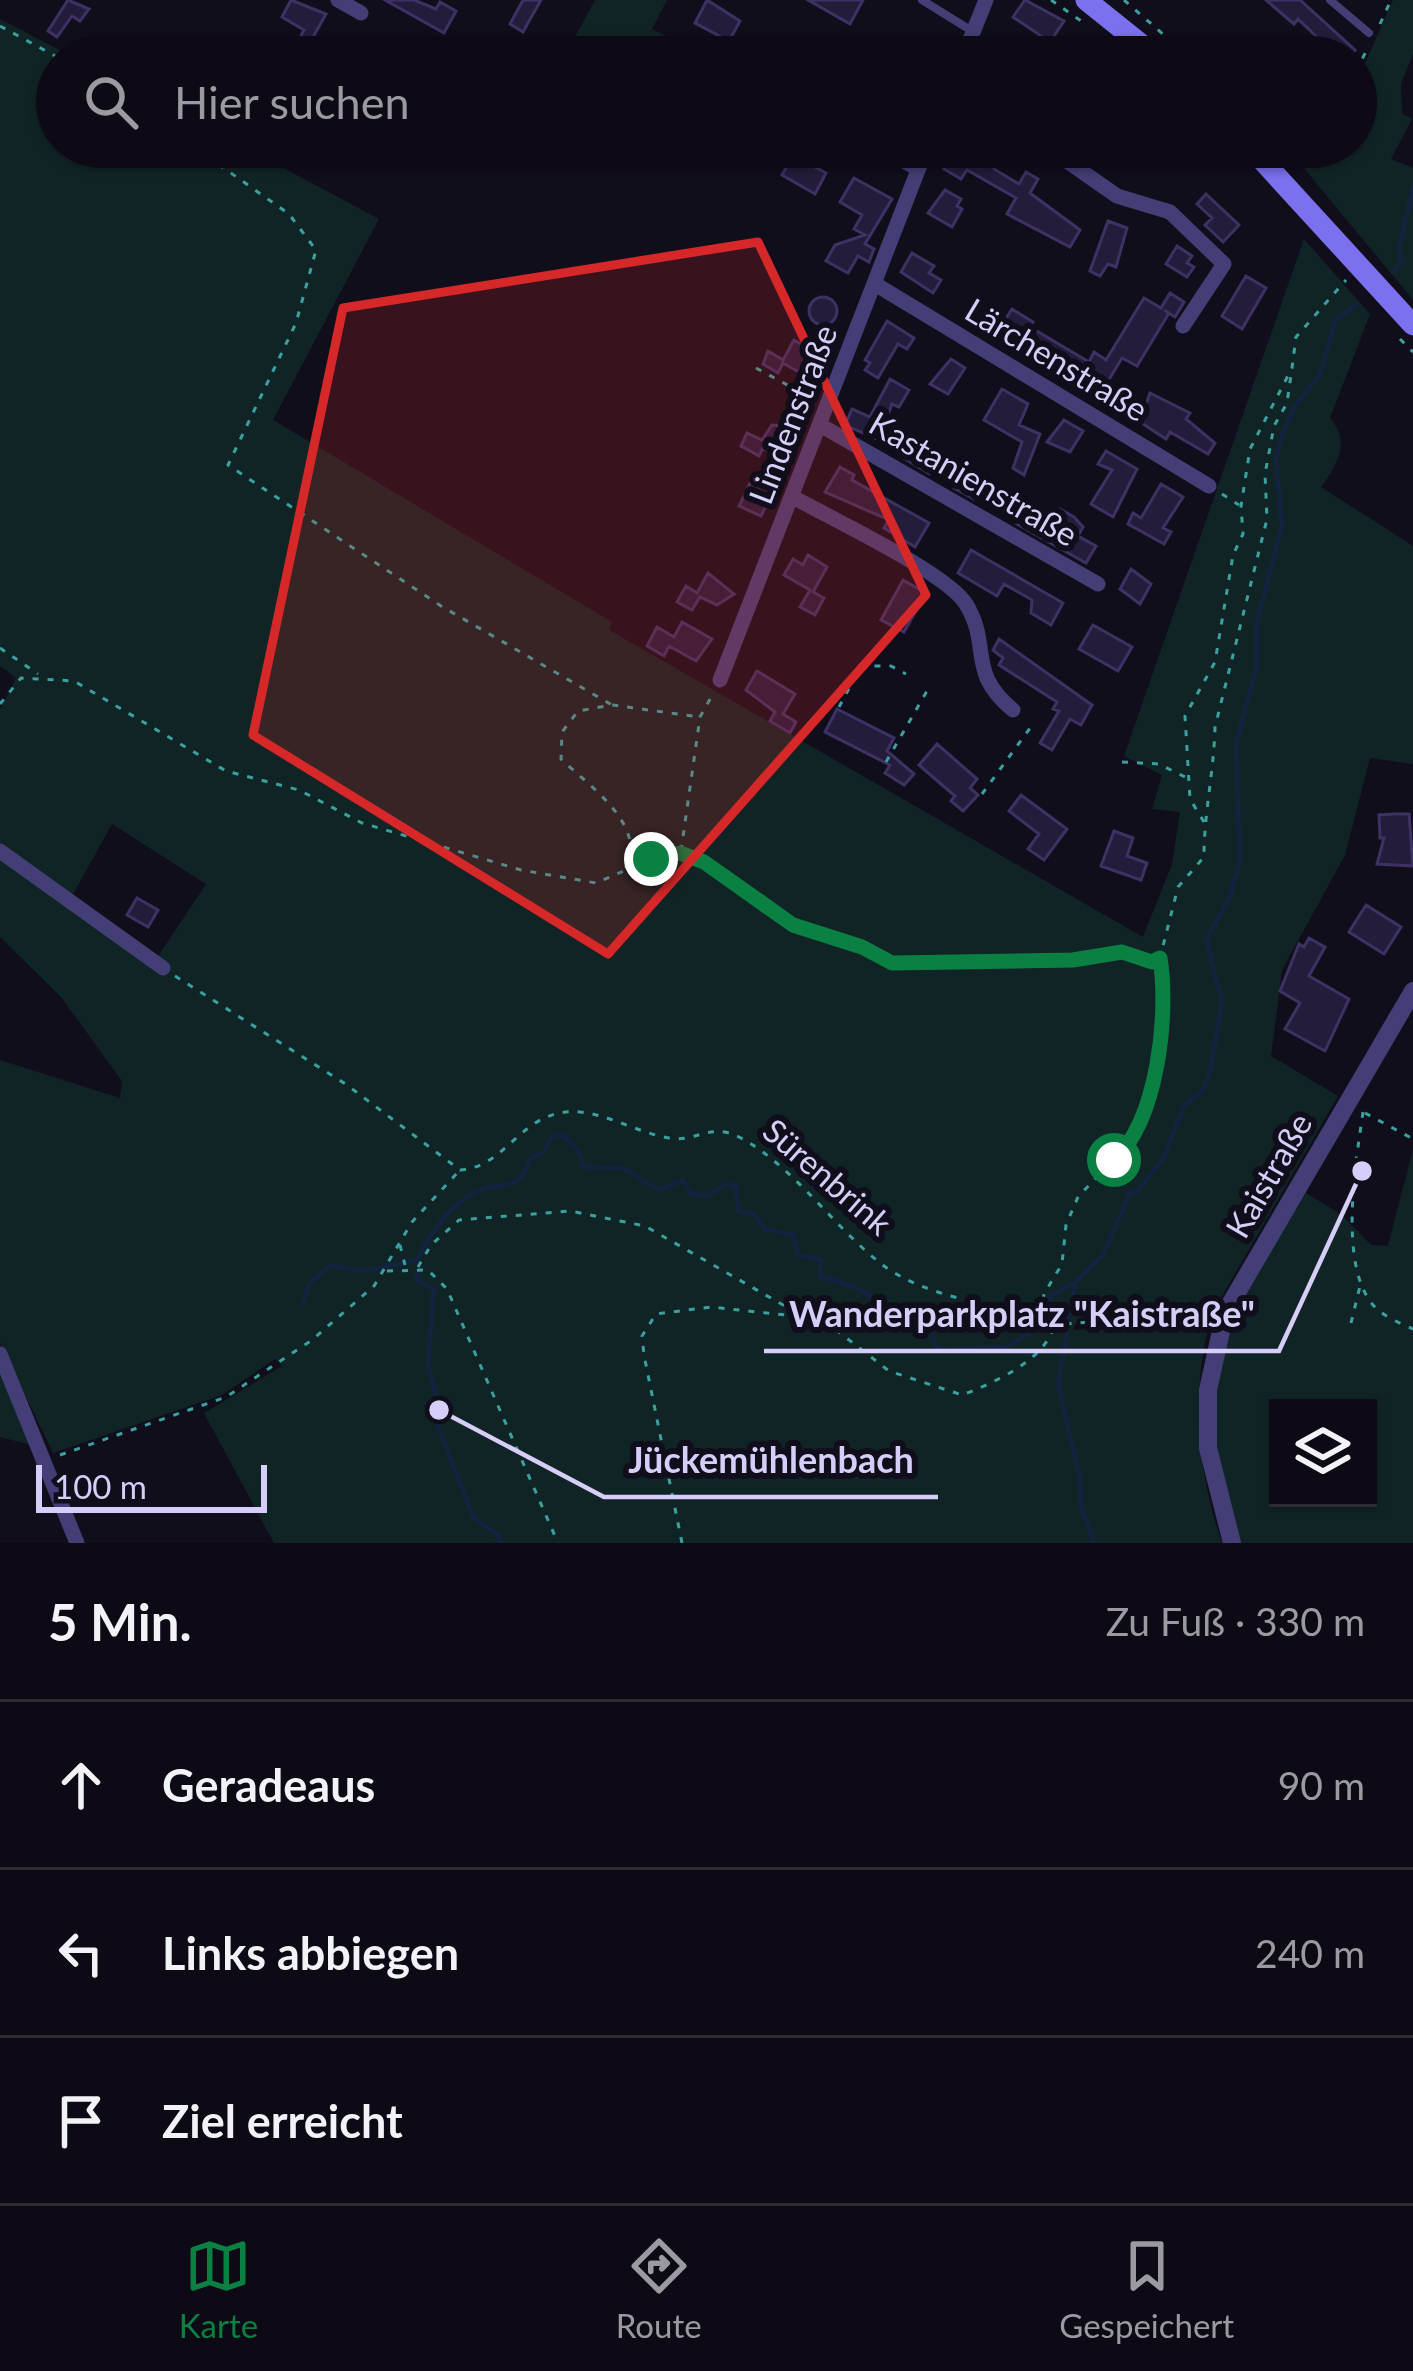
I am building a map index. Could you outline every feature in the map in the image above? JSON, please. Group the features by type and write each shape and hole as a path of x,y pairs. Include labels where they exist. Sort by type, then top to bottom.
{"main road":[{"path":"1076,5 1124,36"},
{"path":"1269,168 1413,325"}],"street":[{"path":"338,0 361,13"},
{"path":"971,36 986,0"},
{"path":"1077,168 1117,196 1170,212 1224,263 1183,326"},
{"name":"Lindenstraße","path":"720,680 918,169"},
{"name":"Lärchenstraße","path":"874,284 1209,486"},
{"name":"Kastanienstraße","path":"820,425 1098,584"},
{"path":"793,497 954,589 973,620 985,682 1013,710"},
{"path":"0,851 164,968"},
{"name":"Kaistraße","path":"1232,1543 1208,1448 1208,1390 1225,1312 1413,991"},
{"path":"0,1354 77,1543"}],"lane":[{"path":"922,0 973,32"},
{"path":"1330,0 1371,34"}],"path":[{"path":"1052,0 1076,5"},
{"path":"1124,0 1165,36"},
{"path":"1371,34 1391,0"},
{"path":"0,26 36,46"},
{"path":"224,168 289,214 316,250 296,323 228,465 441,605 612,705 700,717"},
{"path":"1281,181 1292,168"},
{"path":"1041,1316 1044,1294 1062,1264 1066,1226 1078,1197 1136,1135 1166,1016 1160,958 1178,887 1204,857 1204,824 1217,752 1214,733 1268,519 1265,474 1274,426 1287,404 1296,338 1346,280"},
{"path":"755,368 827,407"},
{"path":"1204,824 1190,799 1185,716 1215,662 1233,555 1243,534 1241,506 1250,449 1292,368"},
{"path":"1209,486 1241,506"},
{"path":"1218,643 1232,651"},
{"path":"0,648 40,675"},
{"path":"839,707 861,666 891,666 907,674"},
{"path":"0,704 20,678 40,675 74,681 226,771 299,790 362,823 554,878 596,883 640,863 680,853 704,862 793,925 862,947 892,963 1073,960 1122,952 1152,962 1160,958"},
{"path":"680,853 700,717 720,680"},
{"path":"886,762 927,692"},
{"path":"612,705 570,717 562,732 561,759 621,819 632,838 633,854 624,870"},
{"path":"982,794 1033,724"},
{"path":"1121,762 1159,764 1189,779"},
{"path":"633,854 640,863"},
{"path":"46,1460 226,1397 350,1311 386,1271 400,1243 460,1170 346,1085 164,968"},
{"path":"1351,1323 1357,1316 1361,1280 1353,1222 1363,1112 1413,1138"},
{"name":"Sürenbrink","path":"460,1170 488,1164 525,1127 565,1113 587,1113 670,1138 706,1129 726,1131 753,1146 887,1268 972,1301 1041,1316 1054,1325"},
{"path":"418,1267 431,1245 460,1220 570,1211 645,1226 850,1339 889,1371 962,1395 1034,1355 1050,1340 1054,1325 1225,1312"},
{"path":"400,1243 405,1267"},
{"path":"386,1271 418,1267 447,1289 558,1543"},
{"path":"1361,1280 1373,1306 1413,1329"},
{"path":"682,1543 642,1336 656,1314 675,1309 804,1317"}],"highlighted area":[{"path":"758,242 926,595 608,954 253,735 343,308"}],"green space":[{"path":"595,0 667,0 652,29 666,36 575,36"},
{"path":"1393,0 1413,0 1413,54 1401,84 1402,114 1412,119 1391,159 1413,168 1413,300 1304,168 1377,168 1377,36"},
{"path":"0,19 36,38 36,168 283,168 379,219 273,420 612,622 609,630 1143,937 1172,864 1180,812 1152,809 1162,775 1124,756 1304,239 1370,314 1330,418 1341,445 1321,487 1413,546 1413,764 1370,758 1345,855 1282,970 1271,1056 1338,1096 1218,1303 1078,1318 1073,1330 1210,1320 1200,1376 1200,1432 1207,1488 1222,1543 274,1543 204,1413 282,1366 275,1359 222,1395 53,1453 0,1343 0,1060 120,1098 122,1081 61,997 0,937 0,709 16,678 0,666","holes":["112,824 206,884 158,956 72,896"]},
{"path":"1413,1149 1413,1543 1241,1543 1223,1489 1215,1429 1218,1368 1234,1314 1306,1193 1342,1215 1371,1245 1388,1246"},
{"path":"0,1365 36,1446 0,1437"}],"building":[{"path":"68,0 89,9 80,21 72,16 58,36 48,31"},
{"path":"291,0 326,14 314,36 301,36 304,30 282,17"},
{"path":"385,0 414,0 436,9 440,2 456,11 444,33"},
{"path":"523,0 541,0 523,32 510,24"},
{"path":"707,0 740,21 732,36 720,36 695,23"},
{"path":"808,0 863,0 850,24"},
{"path":"1025,0 1064,21 1054,36 1041,36 1013,17"},
{"path":"1266,0 1300,0 1340,36 1316,36 1298,19 1294,24"},
{"path":"786,168 817,168 826,173 815,194 782,175"},
{"path":"994,168 1019,184 1026,172 1038,179 1030,193 1080,230 1070,247 1007,214 1016,198 967,170 961,179 944,169"},
{"path":"854,178 892,199 865,244 874,249 869,262 858,256 848,273 826,261 835,245 865,235 854,229 862,215 840,202"},
{"path":"945,190 961,199 957,206 962,209 952,227 928,213"},
{"path":"1206,194 1239,225 1223,242 1205,225 1212,218 1197,204"},
{"path":"1108,221 1127,228 1116,267 1108,264 1100,276 1090,271"},
{"path":"1177,246 1192,256 1187,263 1194,267 1187,277 1166,264"},
{"path":"912,253 934,266 929,273 941,280 933,293 901,272"},
{"path":"1246,276 1266,288 1242,329 1222,316"},
{"path":"1170,293 1184,302 1175,317 1169,313 1137,366 1122,358 1101,393 1009,338 1013,334 1001,326 1012,309 1033,322 1030,327 1089,362 1094,352 1106,360 1144,298 1161,308"},
{"path":"823,297 833,301 837,311 833,321 823,325 813,321 809,311 813,301"},
{"path":"887,321 914,338 907,349 898,344 878,378 865,370 870,363 865,360"},
{"path":"794,340 816,353 814,366 804,375 783,363 778,373 763,364 768,351 783,360"},
{"path":"951,359 965,368 948,394 930,384"},
{"path":"890,379 909,390 899,407 892,404 879,440 845,425 852,409 870,417"},
{"path":"1002,389 1028,404 1019,425 1040,434 1024,475 1013,468 1022,442 984,420"},
{"path":"1150,393 1190,413 1186,419 1215,443 1208,454 1170,432 1166,439 1140,422"},
{"path":"1064,420 1083,431 1070,452 1047,442"},
{"path":"772,425 786,426 795,436 784,457 763,448 759,456 741,446 747,433 762,440"},
{"path":"916,439 941,454 930,474 905,459"},
{"path":"1106,451 1137,469 1113,517 1091,504 1112,470 1098,464"},
{"path":"840,467 854,475 852,480 929,523 915,547 884,528 889,520 825,492"},
{"path":"965,468 985,480 974,499 954,488"},
{"path":"752,479 774,489 761,516 739,506"},
{"path":"1161,484 1183,497 1163,528 1171,532 1164,544 1128,524 1133,513 1141,518"},
{"path":"1028,506 1055,521 1060,509 1074,517 1083,527 1078,536 1096,546 1086,563 1017,524"},
{"path":"971,550 1063,603 1051,625 1031,613 1032,600 1004,584 997,596 958,573"},
{"path":"808,555 827,567 813,592 824,598 815,615 800,607 810,590 784,575 793,559 803,565"},
{"path":"1131,569 1151,584 1140,604 1120,589"},
{"path":"708,573 734,594 717,605 700,597 692,610 677,602 686,586 697,593"},
{"path":"903,580 926,593 904,632 881,620"},
{"path":"682,622 712,639 696,661 669,646 664,656 647,646 657,627 674,637"},
{"path":"1093,625 1132,647 1118,671 1079,649"},
{"path":"999,639 1092,705 1081,725 1070,719 1052,750 1040,743 1059,711 1053,709 1057,702 999,665 1003,658 993,650"},
{"path":"757,671 795,694 783,714 796,722 790,733 770,721 775,712 746,690"},
{"path":"837,709 894,738 887,751 914,774 904,785 885,773 890,765 825,732"},
{"path":"937,744 977,779 970,788 978,795 963,811 951,801 955,796 919,765"},
{"path":"1021,795 1067,829 1044,860 1028,849 1039,834 1009,811"},
{"path":"1409,814 1413,866 1377,864 1384,838 1380,838 1379,815"},
{"path":"1114,831 1133,838 1127,856 1147,863 1141,880 1101,866"},
{"path":"137,898 158,910 148,927 127,915"},
{"path":"1366,905 1401,927 1384,954 1349,932"},
{"path":"1309,938 1325,947 1309,976 1349,999 1325,1051 1285,1029 1300,1003 1280,991 1299,944 1304,947"}],"waterway":[{"path":"1394,271 1402,262 1399,249 1413,187"},
{"path":"1051,1316 1050,1296 1075,1283 1103,1255 1130,1193 1138,1191 1164,1157 1184,1106 1203,1090 1210,1072 1222,1001 1206,939 1229,899 1240,860 1236,744 1257,665 1257,621 1282,526 1276,460 1295,406 1320,375 1335,321 1357,304"},
{"path":"303,1304 309,1284 330,1265 363,1271 417,1260 461,1201 520,1179 531,1158 544,1152 553,1135 563,1135 578,1150 584,1167 623,1168 658,1190 683,1180 691,1194 707,1196 728,1184 736,1186 738,1211 754,1214 765,1229 793,1235 798,1255 821,1260 820,1277 864,1293 932,1331 935,1346 942,1350 1006,1347 1043,1325"},
{"path":"418,1273 416,1279 434,1289 428,1363 439,1410 436,1421 474,1519 497,1534 501,1543"},
{"path":"1068,1320 1075,1285"},
{"path":"1067,1334 1058,1384 1081,1484 1081,1506 1094,1543"}],"place":[{"name":"Wanderparkplatz \"Kaistraße\"","path":"1362,1171"},
{"name":"Jückemühlenbach","path":"439,1410"}],"route":[{"path":"651,859 680,853 704,862 793,925 862,947 892,963 1073,960 1122,952 1152,962 1160,958 1166,1016 1136,1135 1114,1160"}]}
